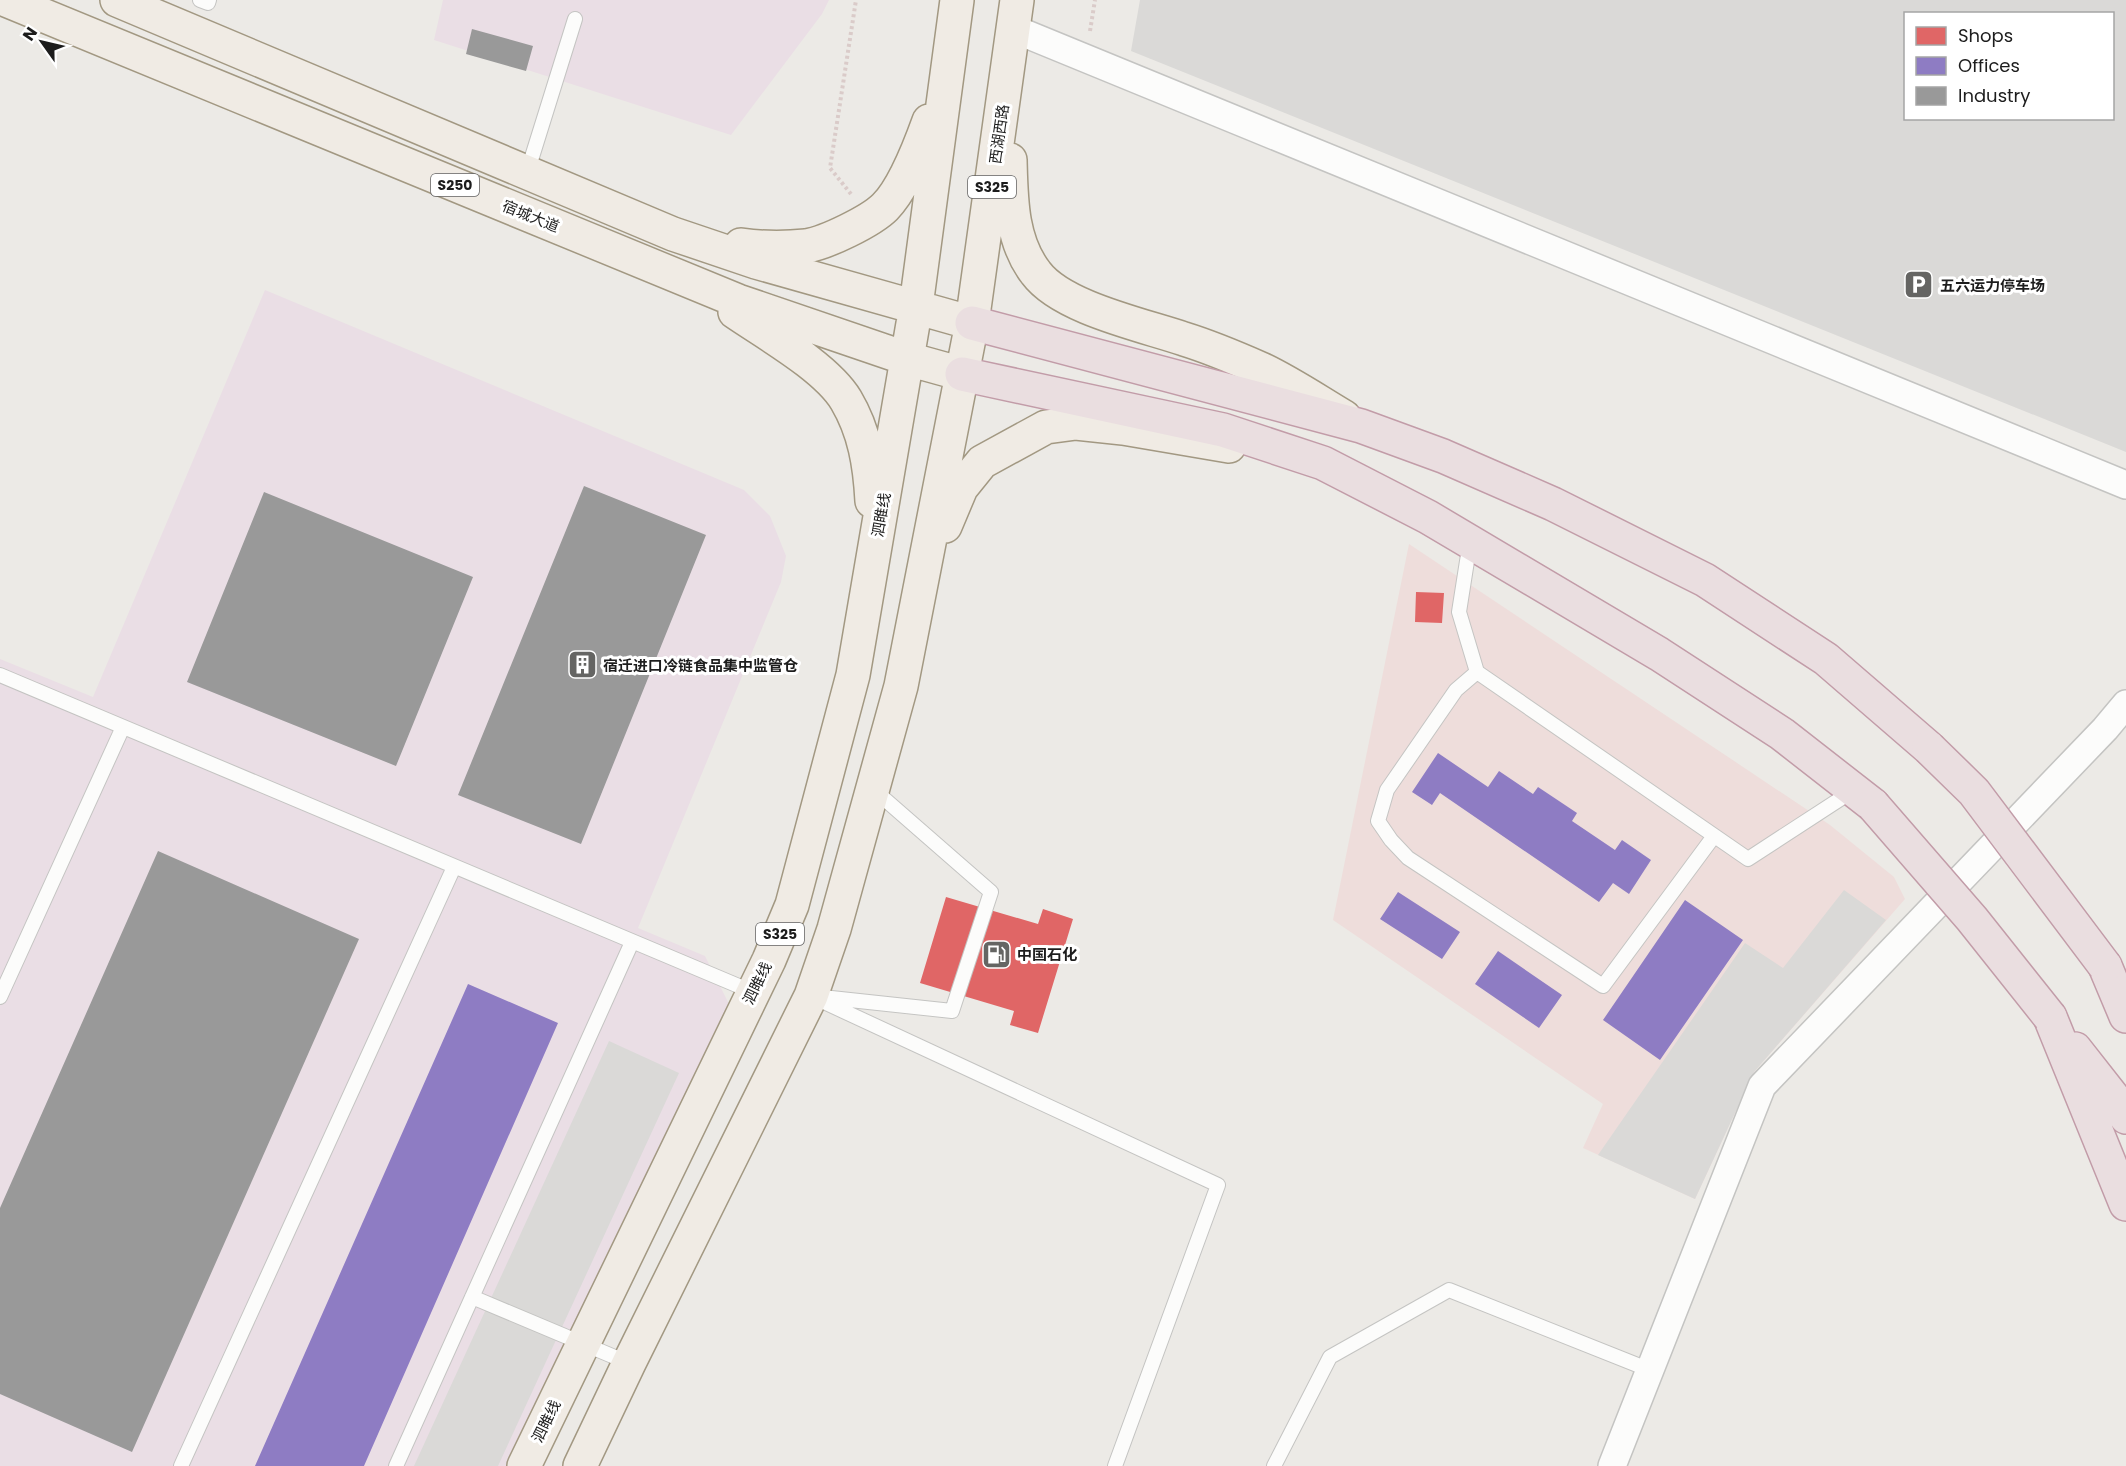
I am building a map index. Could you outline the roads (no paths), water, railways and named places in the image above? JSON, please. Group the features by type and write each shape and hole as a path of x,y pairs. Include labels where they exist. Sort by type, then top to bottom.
{"highway":[{"path":"972,323 1361,426 1443,456 1553,504 1705,580 1826,659 1929,748 1974,792 2105,966 2126,1000"},
{"path":"962,374 1223,430 1323,463 1428,517 1659,654 1782,734 1864,798 1972,919 2119,1105 2126,1117"},
{"path":"2105,966 2126,1016"},
{"path":"2050,1017 2126,1204"}],"main road":[{"name":"宿城大道","path":"6,0 738,301 908,359 962,374"},
{"name":"S250","path":"117,0 673,234 756,262 972,323"},
{"name":"S325","path":"908,359 957,0"},
{"name":"西湖西路","path":"962,374 972,323 1015,15"},
{"path":"673,234 759,248 808,245 855,227 885,207 906,176 927,128 948,65"},
{"path":"1008,75 1011,198 1017,239 1036,274 1063,297 1112,316 1188,340 1262,369 1361,426"},
{"path":"658,268 731,309 777,340 821,372 846,399 862,438 870,467 874,557"},
{"name":"泗睢线","path":"524,1466 753,992 792,905 853,675 908,359"},
{"name":"S325","path":"580,1466 811,996 834,929 901,686 962,374"},
{"path":"920,589 962,488 982,462 1046,427 1076,423 1123,428 1323,463"}],"street":[{"path":"1015,15 2126,484"},
{"path":"1612,1466 1762,1086 2105,729 2126,704"}],"lane":[{"path":"200,0 208,3 209,0"},
{"path":"527,173 575,19"},
{"path":"1470,542 1459,612 1477,672 1748,859 1864,798"},
{"path":"1477,672 1456,690 1387,790 1378,821 1391,840 1408,858 1603,986 1714,836"},
{"path":"0,675 753,992"},
{"path":"0,997 123,727"},
{"path":"811,996 952,1011 991,892 873,788"},
{"path":"181,1466 454,867"},
{"path":"396,1466 632,942"},
{"path":"811,996 1218,1185 1115,1466"},
{"path":"1274,1466 1330,1357 1449,1290 1650,1370"},
{"path":"472,1297 629,1363"}],"place":[{"name":"五六运力停车场","path":"1919,285"},
{"name":"宿迁进口冷链食品集中监管仓","path":"582,665"},
{"name":"中国石化","path":"996,954"}]}
